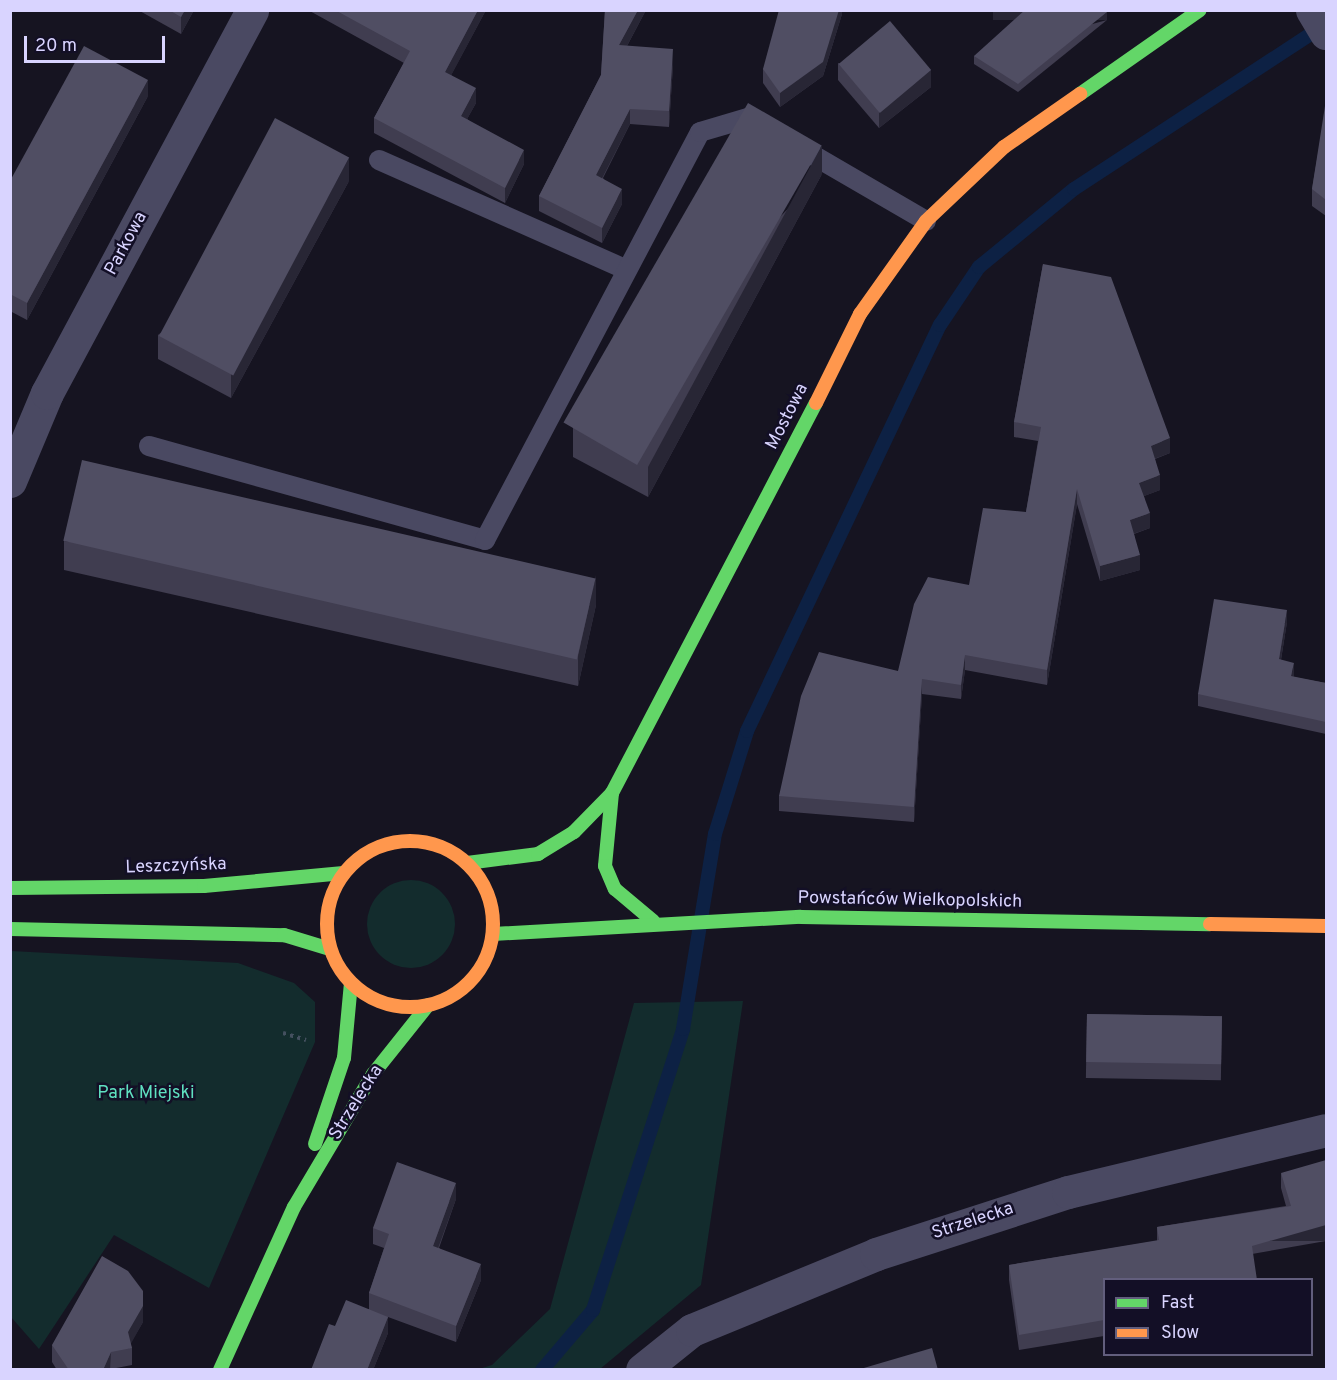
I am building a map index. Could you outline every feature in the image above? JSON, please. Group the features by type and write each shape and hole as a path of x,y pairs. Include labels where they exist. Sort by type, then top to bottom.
{"street":[{"name":"Parkowa","path":"10,482 47,393 252,10"},
{"name":"Mostowa","path":"467,863 538,854 574,832 612,793 717,601 860,314 926,221 1004,147 1200,10"},
{"path":"1312,10 1326,33"},
{"path":"612,793 606,866 615,889 653,921"},
{"path":"417,841 444,848 467,863 483,883 493,934 471,980 428,1005 387,1004 351,983 330,949 326,923 343,873 364,854 389,843 417,841"},
{"name":"Leszczyńska","path":"10,888 204,886 343,873"},
{"name":"Powstańców Wielkopolskich","path":"493,934 653,921 801,917 1326,926"},
{"path":"10,929 285,935 330,949"},
{"name":"Strzelecka","path":"220,1370 294,1207 344,1058 351,983"},
{"name":"Strzelecka","path":"294,1207 373,1074 428,1005"},
{"name":"Strzelecka","path":"642,1370 692,1330 876,1254 1068,1192 1326,1130"}],"lane":[{"path":"149,446 485,540 700,132 748,118 926,221"},
{"path":"379,160 627,270"}],"path":[{"path":"283,1033 315,1042"}],"green space":[{"path":"411,880 428,883 442,893 452,907 455,924 452,941 442,955 428,965 411,968 394,965 380,955 370,941 367,924 370,907 380,893 394,883"},
{"name":"Park Miejski","path":"11,951 238,963 294,983 315,1002 315,1042 209,1288 114,1235 39,1349 11,1317"},
{"path":"743,1001 701,1285 600,1369 479,1369 492,1365 550,1309 634,1003"}],"building":[{"path":"169,10 185,10 181,17"},
{"path":"335,10 478,10 445,72 476,88 461,116 524,150 505,188 374,118 410,51"},
{"path":"605,10 638,10 619,45 673,49 669,111 630,109 596,175 622,189 602,228 539,196 601,75"},
{"path":"779,10 839,10 823,62 780,93 763,69"},
{"path":"1025,10 1106,10 1107,12 1018,84 974,56"},
{"path":"890,21 931,70 880,113 839,64"},
{"path":"84,46 148,80 27,303 10,294 10,181"},
{"path":"748,103 822,146 637,465 564,423"},
{"path":"1326,107 1326,200 1312,189"},
{"path":"275,118 349,157 233,376 159,336"},
{"path":"1043,264 1111,277 1170,438 1151,446 1160,475 1139,483 1150,513 1130,520 1140,555 1100,566 1077,489 1047,670 965,655 961,685 922,679 914,807 779,796 801,696 819,652 898,671 914,604 928,577 969,585 983,508 1026,512 1041,427 1014,422"},
{"path":"82,460 595,579 577,659 63,541"},
{"path":"1214,599 1287,610 1279,659 1294,663 1291,676 1326,683 1326,722 1198,694"},
{"path":"1087,1014 1222,1016 1221,1064 1086,1062"},
{"path":"1326,1160 1326,1225 1252,1246 1257,1278 1103,1278 1103,1320 1019,1335 1009,1265 1159,1240 1157,1227 1291,1206 1281,1173"},
{"path":"397,1162 456,1183 433,1246 481,1264 456,1326 369,1293 389,1234 373,1228"},
{"path":"102,1256 128,1271 143,1291 143,1306 128,1332 132,1348 111,1352 103,1370 69,1370 52,1345"},
{"path":"346,1300 388,1317 367,1370 311,1370 329,1324 335,1326"},
{"path":"932,1348 938,1370 857,1370"}],"waterway":[{"path":"542,1370 593,1310 683,1029 715,834 747,731 940,325 979,267 1074,189 1322,27"}],"traffic: fast":[{"path":"1080,94 1200,10"},
{"path":"467,863 538,854 574,832 612,793 816,403"},
{"path":"612,793 605,866 615,889 653,921"},
{"path":"10,888 204,886 343,873"},
{"path":"493,934 801,917 1210,924"},
{"path":"10,929 284,935 330,949"},
{"path":"315,1144 344,1058 351,983"},
{"path":"220,1370 294,1207 373,1074 428,1005"}],"traffic: slow":[{"path":"816,403 860,314 926,221 1004,147 1080,94"},
{"path":"410,841 442,847 469,865 487,892 493,924 487,956 469,983 442,1001 410,1007 378,1001 351,983 333,956 327,924 333,892 351,865 378,847 410,841"},
{"path":"1210,924 1326,926"}]}
